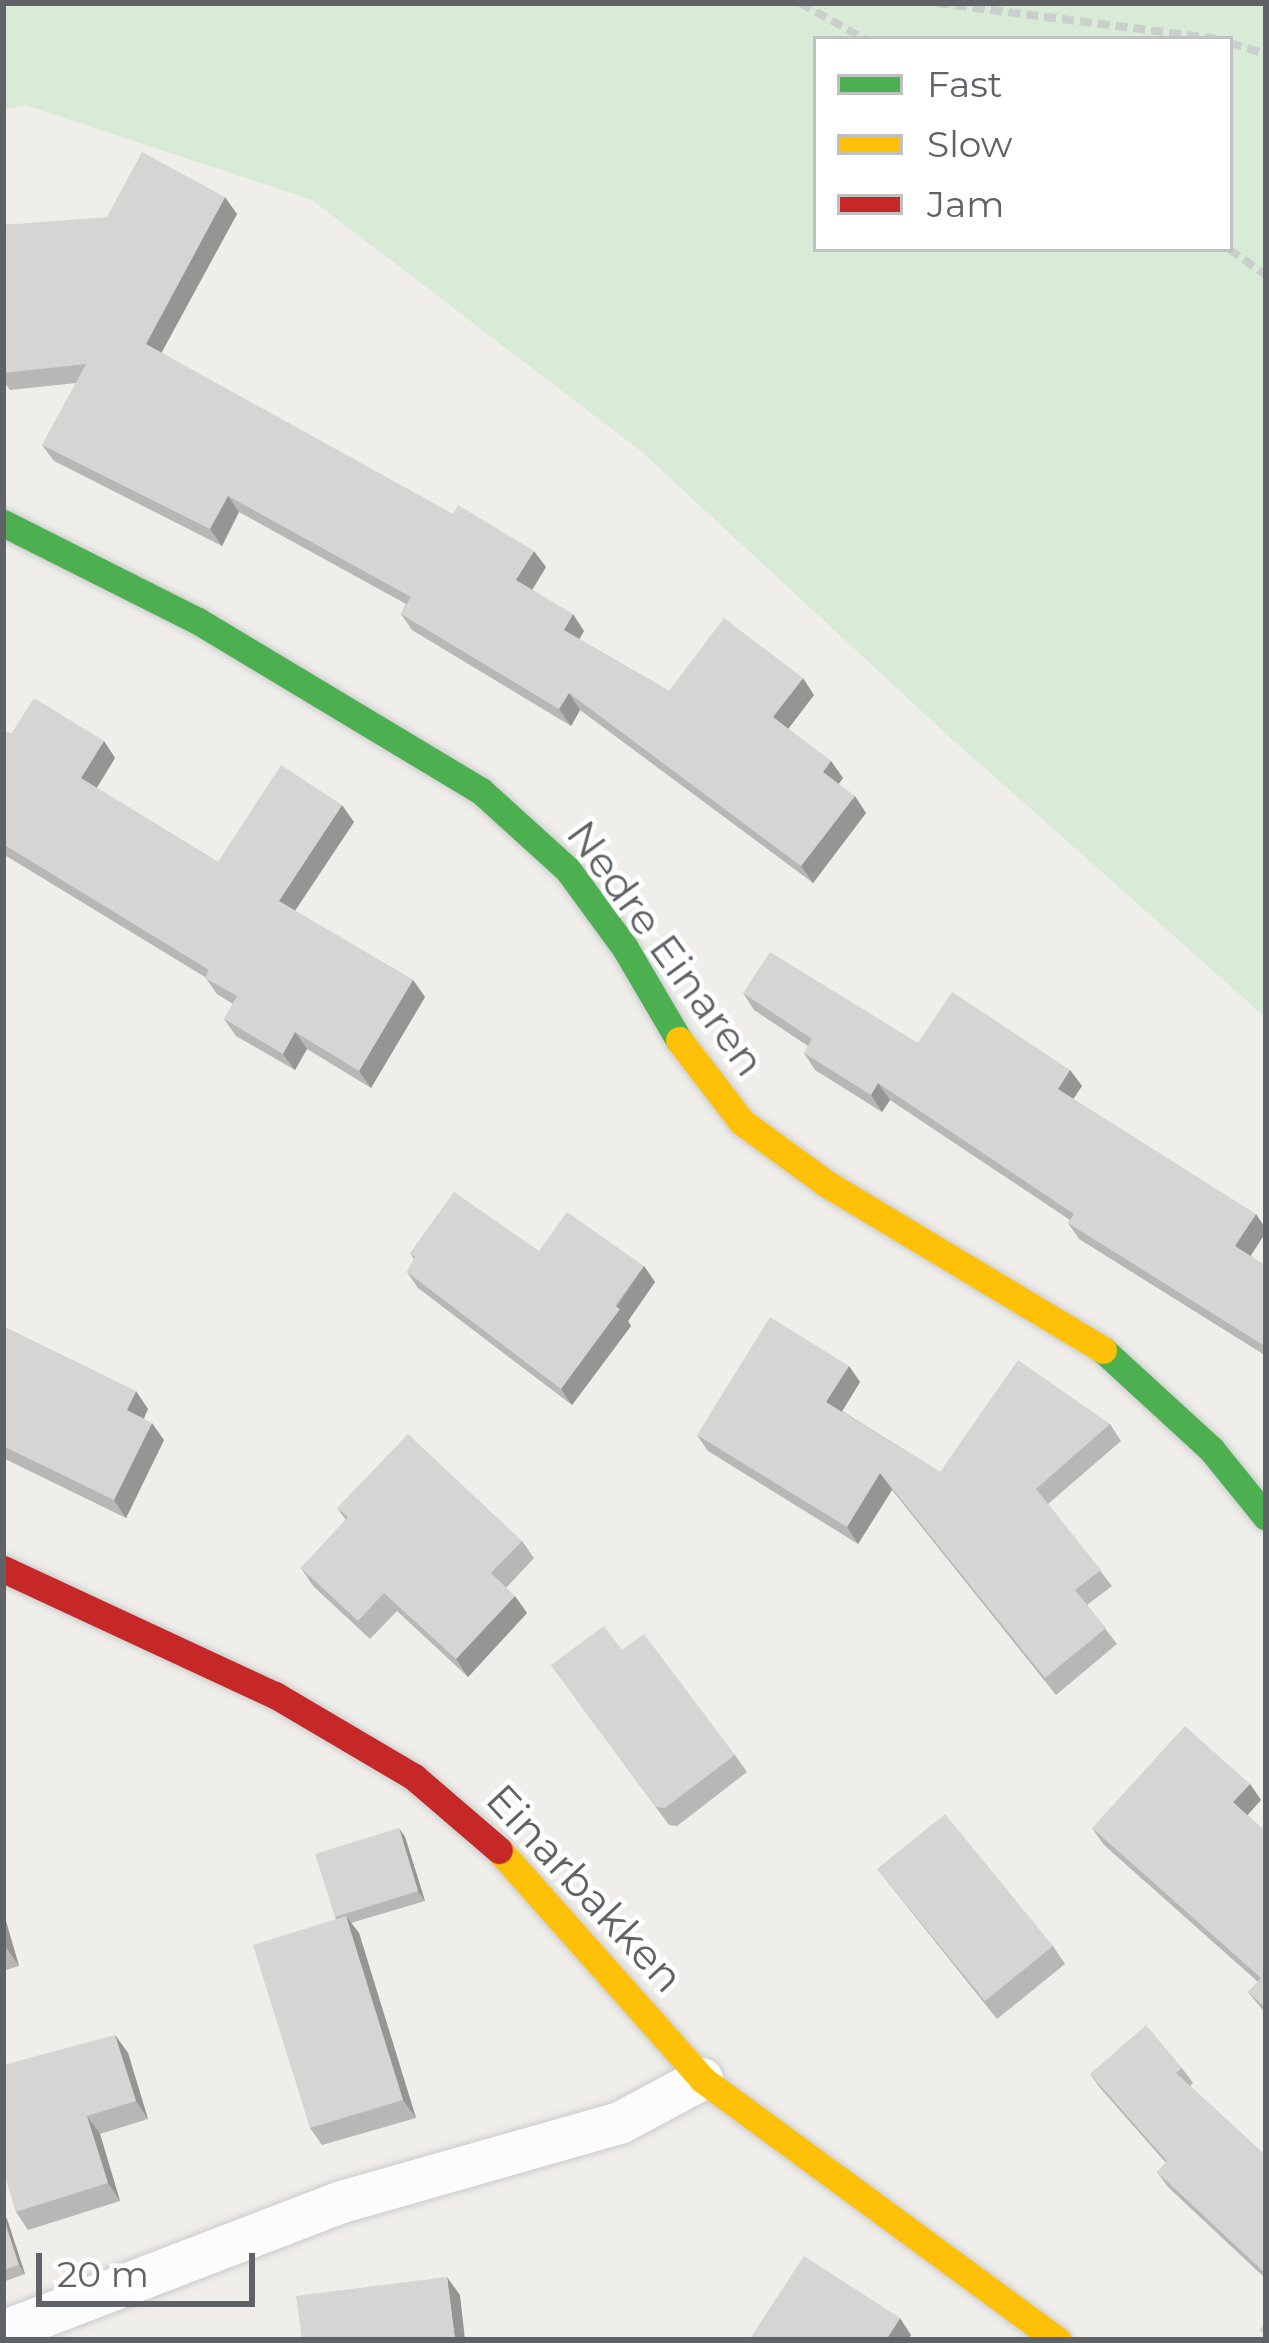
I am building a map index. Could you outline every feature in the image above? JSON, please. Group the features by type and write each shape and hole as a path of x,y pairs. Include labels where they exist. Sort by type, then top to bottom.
{"street":[{"name":"Nedre Einaren","path":"9,525 198,621 495,802 568,870 625,948 694,1066 742,1121 827,1184 1083,1334 1156,1393 1211,1449 1266,1517"},
{"name":"Einarbakken","path":"3,1569 275,1695 414,1778 511,1862 702,2079 1057,2340"}],"lane":[{"path":"3,2332 342,2202 620,2123 702,2079"}],"path":[{"path":"800,3 860,36"},
{"path":"937,3 1194,36"},
{"path":"1233,44 1266,54"},
{"path":"1233,252 1266,275"}],"green space":[{"path":"3,3 1266,3 1266,1018 943,731 642,452 312,200 25,105 3,110"}],"building":[{"path":"142,152 225,197 146,344 453,514 458,505 534,551 516,580 573,614 564,630 669,691 724,618 803,678 773,717 831,761 823,772 855,796 801,866 569,693 559,709 401,614 411,597 228,496 210,529 42,445 86,364 3,373 3,225 107,217"},
{"path":"34,698 104,741 81,778 218,862 281,765 342,805 279,901 413,980 359,1071 295,1032 283,1054 224,1019 237,996 205,978 209,970 3,844 3,730 11,734"},
{"path":"770,952 918,1043 952,992 1070,1070 1058,1089 1256,1214 1235,1246 1266,1266 1266,1347 1068,1223 1074,1214 878,1083 871,1095 804,1053 812,1039 743,993"},
{"path":"454,1192 539,1251 567,1212 644,1266 615,1306 620,1309 561,1389 407,1272 415,1257 410,1253"},
{"path":"770,1317 849,1366 826,1402 940,1472 1018,1360 1110,1424 1036,1489 1101,1570 1075,1590 1106,1628 1045,1678 880,1473 847,1527 697,1435"},
{"path":"3,1326 136,1391 127,1410 152,1423 114,1500 3,1446"},
{"path":"408,1434 522,1541 491,1573 515,1596 456,1659 384,1593 358,1621 301,1568 348,1517 337,1508"},
{"path":"604,1626 622,1650 644,1634 735,1755 665,1808 656,1807 551,1665"},
{"path":"1185,1726 1250,1784 1233,1802 1266,1832 1266,2008 1248,1992 1261,1978 1092,1828"},
{"path":"945,1814 1053,1946 985,2001 877,1869"},
{"path":"399,1828 418,1891 335,1917 315,1854"},
{"path":"346,1916 403,2100 310,2128 253,1945"},
{"path":"1146,2025 1182,2068 1176,2073 1266,2156 1266,2274 1157,2172 1167,2161 1090,2074"},
{"path":"115,2035 136,2101 87,2116 108,2183 16,2212 3,2170 3,2065"},
{"path":"3,2218 19,2265 3,2270"},
{"path":"804,2256 900,2318 886,2340 749,2340"},
{"path":"447,2277 455,2340 302,2340 296,2296"}],"traffic: fast":[{"path":"3,523 198,621 481,791 568,870 625,948 679,1040"},
{"path":"1103,1350 1211,1449 1266,1517"}],"traffic: slow":[{"path":"679,1040 742,1122 827,1184 1103,1350"},
{"path":"499,1850 702,2079 1057,2340"}],"traffic: jam":[{"path":"3,1569 275,1695 414,1777 499,1850"}]}
